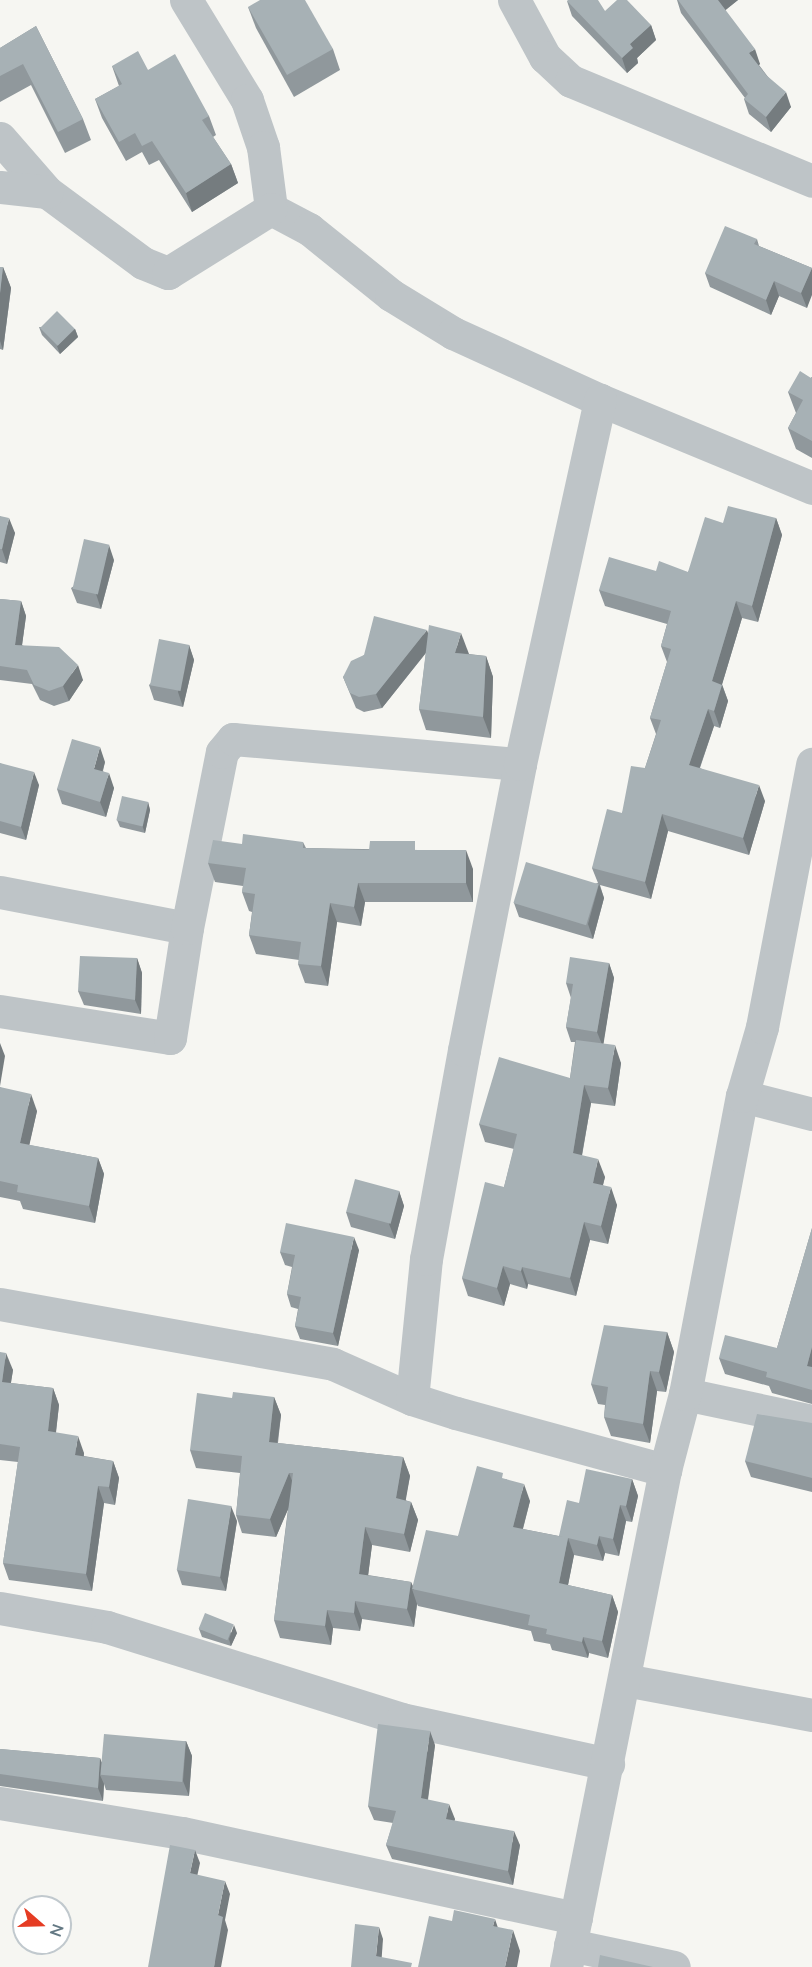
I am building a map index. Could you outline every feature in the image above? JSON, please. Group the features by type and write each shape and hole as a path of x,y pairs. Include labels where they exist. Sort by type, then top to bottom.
{"street":[{"path":"186,0 247,100 263,147 271,209"},
{"path":"514,0 545,57 571,81 812,181"},
{"path":"0,138 47,192 143,263 168,273 271,209"},
{"path":"0,187 47,192"},
{"path":"271,209 309,229 426,319 600,400 812,488"},
{"path":"412,1399 426,1258 519,764 600,400"},
{"path":"0,1011 170,1038 187,928 222,752 233,739 519,764"},
{"path":"570,1943 625,1680 665,1470 685,1394 742,1096 762,1027 807,801 812,764"},
{"path":"0,892 187,928"},
{"path":"742,1096 812,1114"},
{"path":"0,1304 333,1364 412,1399 665,1470"},
{"path":"685,1394 812,1421"},
{"path":"0,1608 107,1628 402,1719 608,1764"},
{"path":"625,1680 812,1715"},
{"path":"0,1803 193,1835 570,1943 674,1967"}],"building":[{"path":"260,0 305,0 333,49 287,75 248,7"},
{"path":"568,0 598,0 605,11 617,0 627,0 651,25 630,44 633,48 622,58"},
{"path":"678,0 718,0 755,49 749,53 766,75 786,92 766,117 744,99 748,94"},
{"path":"36,26 83,119 58,132 23,64 0,76 0,48"},
{"path":"138,51 148,70 175,54 209,116 202,120 231,164 186,193 152,141 142,146 135,133 119,142 95,99 122,84 112,66"},
{"path":"725,226 757,239 754,244 812,268 801,293 774,281 766,300 705,273"},
{"path":"0,267 3,267 0,293"},
{"path":"57,311 75,329 58,346 40,328"},
{"path":"800,371 812,377 812,441 788,428 803,400 788,392"},
{"path":"728,506 776,518 752,606 736,601 712,681 722,685 714,711 708,709 689,765 759,785 743,838 662,814 645,882 592,868 607,809 622,813 631,766 645,768 661,720 650,718 671,649 661,646 671,611 599,590 609,557 656,571 659,561 688,572 705,517 723,523"},
{"path":"0,516 9,518 2,549 0,549"},
{"path":"84,539 109,545 98,595 73,589"},
{"path":"0,599 21,601 15,645 59,647 78,665 63,686 49,691 34,685 27,670 0,666"},
{"path":"374,616 427,630 376,694 359,697 350,693 343,677 351,661 364,655"},
{"path":"429,625 461,633 455,653 486,656 483,717 419,709"},
{"path":"159,639 189,645 180,691 150,685"},
{"path":"72,739 100,747 94,769 109,773 100,802 57,789"},
{"path":"0,763 34,772 21,827 0,821"},
{"path":"122,796 148,802 143,826 116,820"},
{"path":"243,834 303,842 303,848 369,850 370,841 415,841 415,850 466,850 466,883 358,883 354,907 330,903 321,966 298,964 301,942 249,935 255,894 242,892 246,868 208,863 213,840 242,844"},
{"path":"526,862 599,884 586,925 513,903"},
{"path":"80,956 137,958 135,1000 78,991"},
{"path":"570,957 609,963 597,1032 566,1027 573,984 566,983"},
{"path":"576,1040 615,1045 608,1088 584,1085 573,1153 598,1159 593,1183 611,1187 601,1226 584,1222 570,1278 522,1267 521,1271 503,1266 497,1288 462,1278 485,1182 504,1187 517,1134 479,1124 499,1057 570,1078"},
{"path":"0,1087 31,1094 20,1143 98,1158 89,1206 17,1192 18,1185 0,1181"},
{"path":"355,1179 399,1191 391,1224 346,1212"},
{"path":"286,1223 354,1237 333,1333 295,1326 301,1297 287,1294 295,1255 280,1252"},
{"path":"812,1228 812,1347 807,1366 812,1367 812,1390 766,1377 767,1372 719,1358 725,1335 777,1348"},
{"path":"604,1325 667,1332 659,1372 650,1371 643,1424 604,1417 608,1387 591,1384"},
{"path":"0,1352 6,1353 2,1382 53,1388 48,1431 78,1436 75,1455 113,1461 109,1487 98,1486 86,1574 3,1563 20,1447 0,1444"},
{"path":"233,1392 274,1397 269,1442 403,1457 396,1498 411,1502 404,1534 365,1527 359,1574 411,1582 407,1609 355,1601 354,1613 327,1610 325,1626 274,1620 293,1473 289,1473 270,1519 236,1515 242,1456 190,1450 197,1393 232,1398"},
{"path":"757,1414 812,1423 812,1478 745,1461"},
{"path":"477,1466 503,1473 502,1478 524,1484 513,1527 563,1537 559,1536 567,1500 579,1503 586,1469 632,1479 626,1506 620,1505 613,1539 599,1536 597,1545 568,1538 559,1583 612,1595 602,1641 583,1637 582,1642 546,1634 547,1629 528,1625 530,1615 412,1589 426,1530 458,1536"},
{"path":"188,1499 231,1506 220,1577 177,1570"},
{"path":"205,1613 234,1625 227,1640 199,1629"},
{"path":"378,1724 430,1731 421,1798 449,1804 446,1819 514,1831 508,1871 386,1845 396,1811 368,1806"},
{"path":"104,1734 186,1741 182,1782 100,1775"},
{"path":"0,1749 100,1758 98,1788 0,1774"},
{"path":"170,1845 195,1850 190,1873 225,1881 218,1915 223,1917 214,1967 148,1967"},
{"path":"454,1910 495,1919 493,1926 513,1930 505,1967 418,1967 429,1916 452,1921"},
{"path":"355,1924 379,1927 376,1956 412,1963 411,1967 351,1967"},
{"path":"600,1955 653,1967 598,1967"}]}
